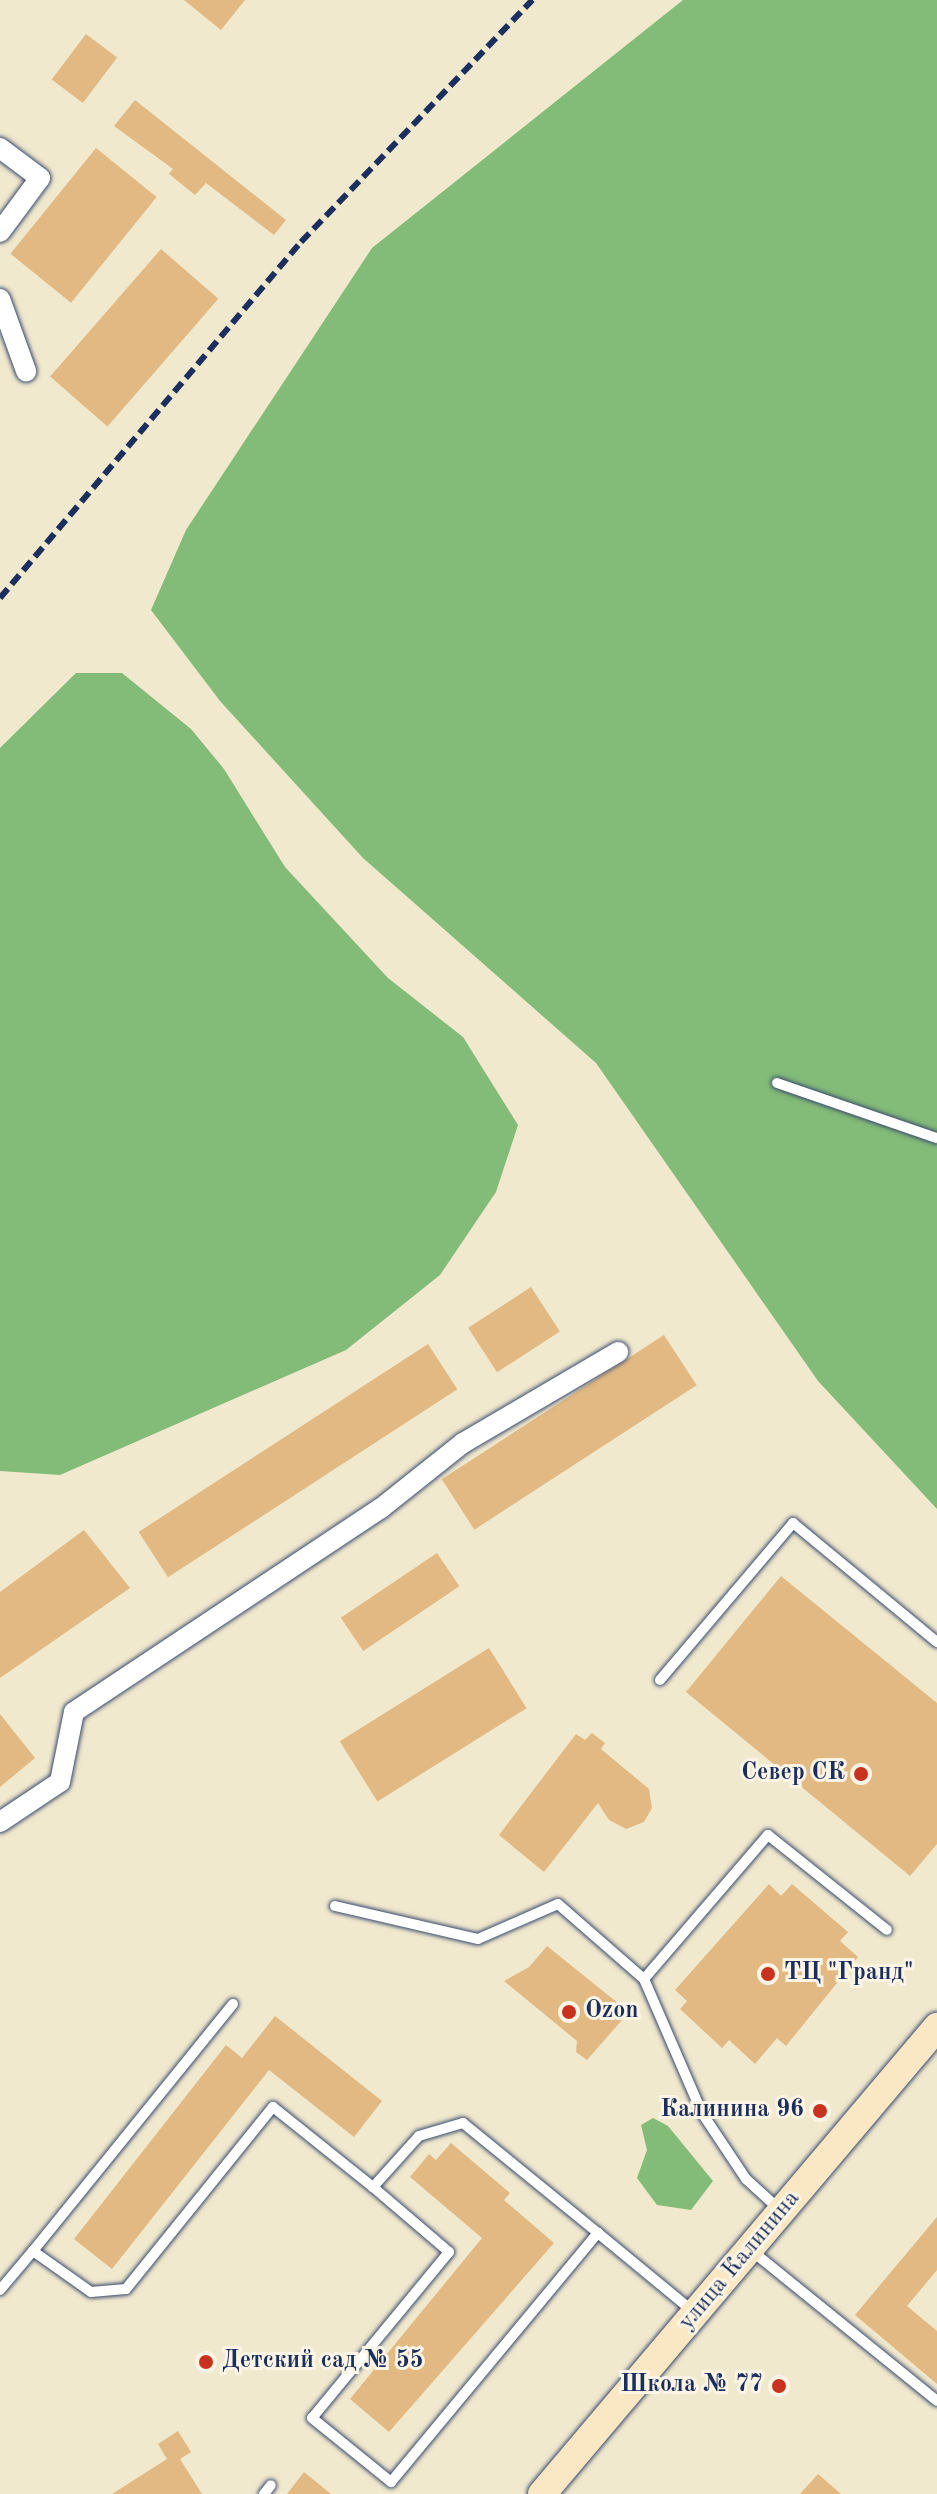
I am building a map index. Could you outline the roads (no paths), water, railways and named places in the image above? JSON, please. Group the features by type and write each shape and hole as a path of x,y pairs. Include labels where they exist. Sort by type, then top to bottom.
{"main road":[{"name":"улица Калинина","path":"542,2494 937,2027"}],"street":[{"path":"0,148 40,178 0,232"},
{"path":"0,299 26,371"},
{"path":"0,1822 60,1782 74,1712 380,1509 463,1443 618,1352"}],"lane":[{"path":"777,1083 937,1138"},
{"path":"660,1680 793,1523 936,1644"},
{"path":"644,1979 768,1835 887,1930"},
{"path":"335,1906 478,1939 558,1904 644,1979 702,2113 746,2179 782,2212"},
{"path":"0,2290 233,2004"},
{"path":"33,2251 91,2292 126,2289 273,2107 449,2252 312,2418 391,2482 598,2233"},
{"path":"373,2187 419,2136 463,2123 695,2314"},
{"path":"750,2249 937,2401"}],"railway":[{"path":"0,598 301,242 532,0"}],"place":[{"name":"Север СК","path":"861,1774"},
{"name":"ТЦ \"Гранд\"","path":"768,1974"},
{"name":"Ozon","path":"569,2012"},
{"name":"Калинина 96","path":"820,2111"},
{"name":"Детский сад № 55","path":"206,2362"},
{"name":"Школа № 77","path":"779,2386"}]}
